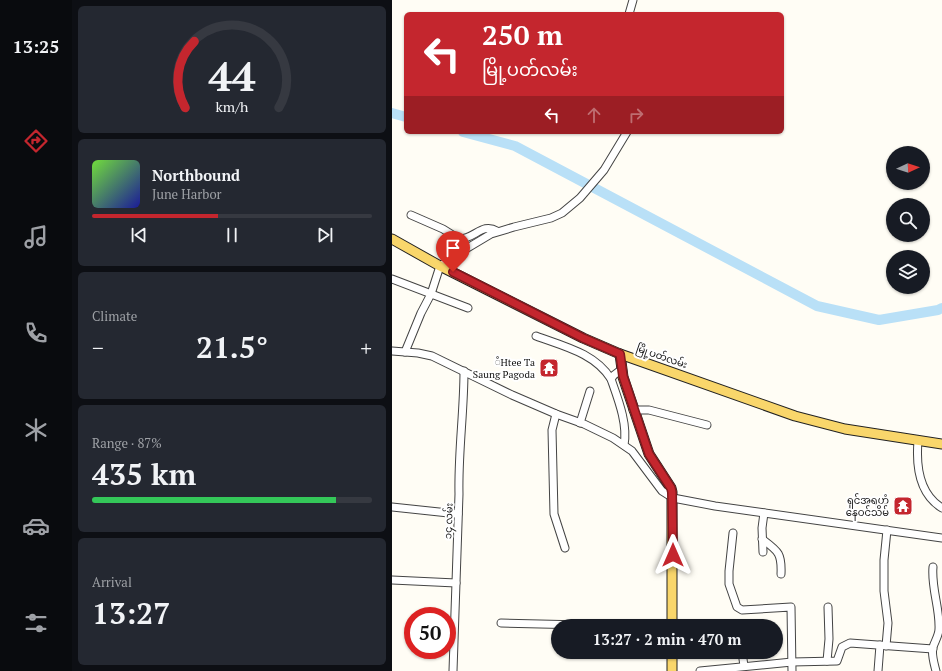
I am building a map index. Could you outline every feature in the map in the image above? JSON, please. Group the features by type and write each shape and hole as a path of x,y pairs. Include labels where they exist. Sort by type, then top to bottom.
{"main road":[{"name":"မြို့ပတ်လမ်း","path":"392,239 440,266 583,338 620,354 796,416 845,429 942,444"},
{"path":"620,354 622,369 633,410 649,454 671,488 673,498 672,619"},
{"path":"672,659 672,671"}],"street":[{"path":"629,12 633,0"},
{"path":"606,172 626,134"},
{"path":"485,239 559,219 575,208 606,172 630,134"},
{"path":"405,352 421,313 431,294 440,266 454,256 497,232 551,218 562,213 589,191"},
{"path":"411,215 443,229 459,239 474,235 488,228 492,228 497,232"},
{"path":"392,279 468,308"},
{"path":"536,336 591,358 607,372 616,393 623,419 626,437 624,445"},
{"path":"392,351 418,353 432,356 512,395 613,438 632,452 662,491 673,498 715,506 942,538"},
{"path":"611,379 622,369"},
{"name":"၁၄ လမ်း","path":"453,671 458,470 464,400 464,371"},
{"path":"580,423 590,391"},
{"path":"633,410 649,410 707,425"},
{"path":"556,414 552,430 554,514 565,548"},
{"path":"918,440 918,463 923,487 933,503 942,508"},
{"path":"392,507 458,514"},
{"path":"762,552 764,513"},
{"path":"878,671 888,623 884,591 884,560 887,530"},
{"path":"732,533 728,571 730,584 737,607 742,610 791,607 792,671"},
{"path":"762,539 779,552 781,558 781,574"},
{"path":"932,567 932,575 940,616 941,633 933,649 933,658 936,671"},
{"path":"392,580 456,583"},
{"path":"827,662 829,639 828,607"},
{"path":"501,623 551,624"},
{"path":"700,671 792,662 837,661 842,647 850,643 933,649"},
{"path":"743,659 744,666"}],"waterway":[{"path":"392,113 404,116"},
{"path":"470,134 515,146 817,306 879,320 938,310 942,308"}],"place":[{"name":"ံHtee Ta Saung Pagoda","path":"549,368"},
{"name":"ရှင်အရဟံ နေဝင်သိမ်","path":"903,506"}],"route":[{"path":"453,272 583,338 620,354 623,376 633,410 649,454 671,488 673,498 673,555"}]}
